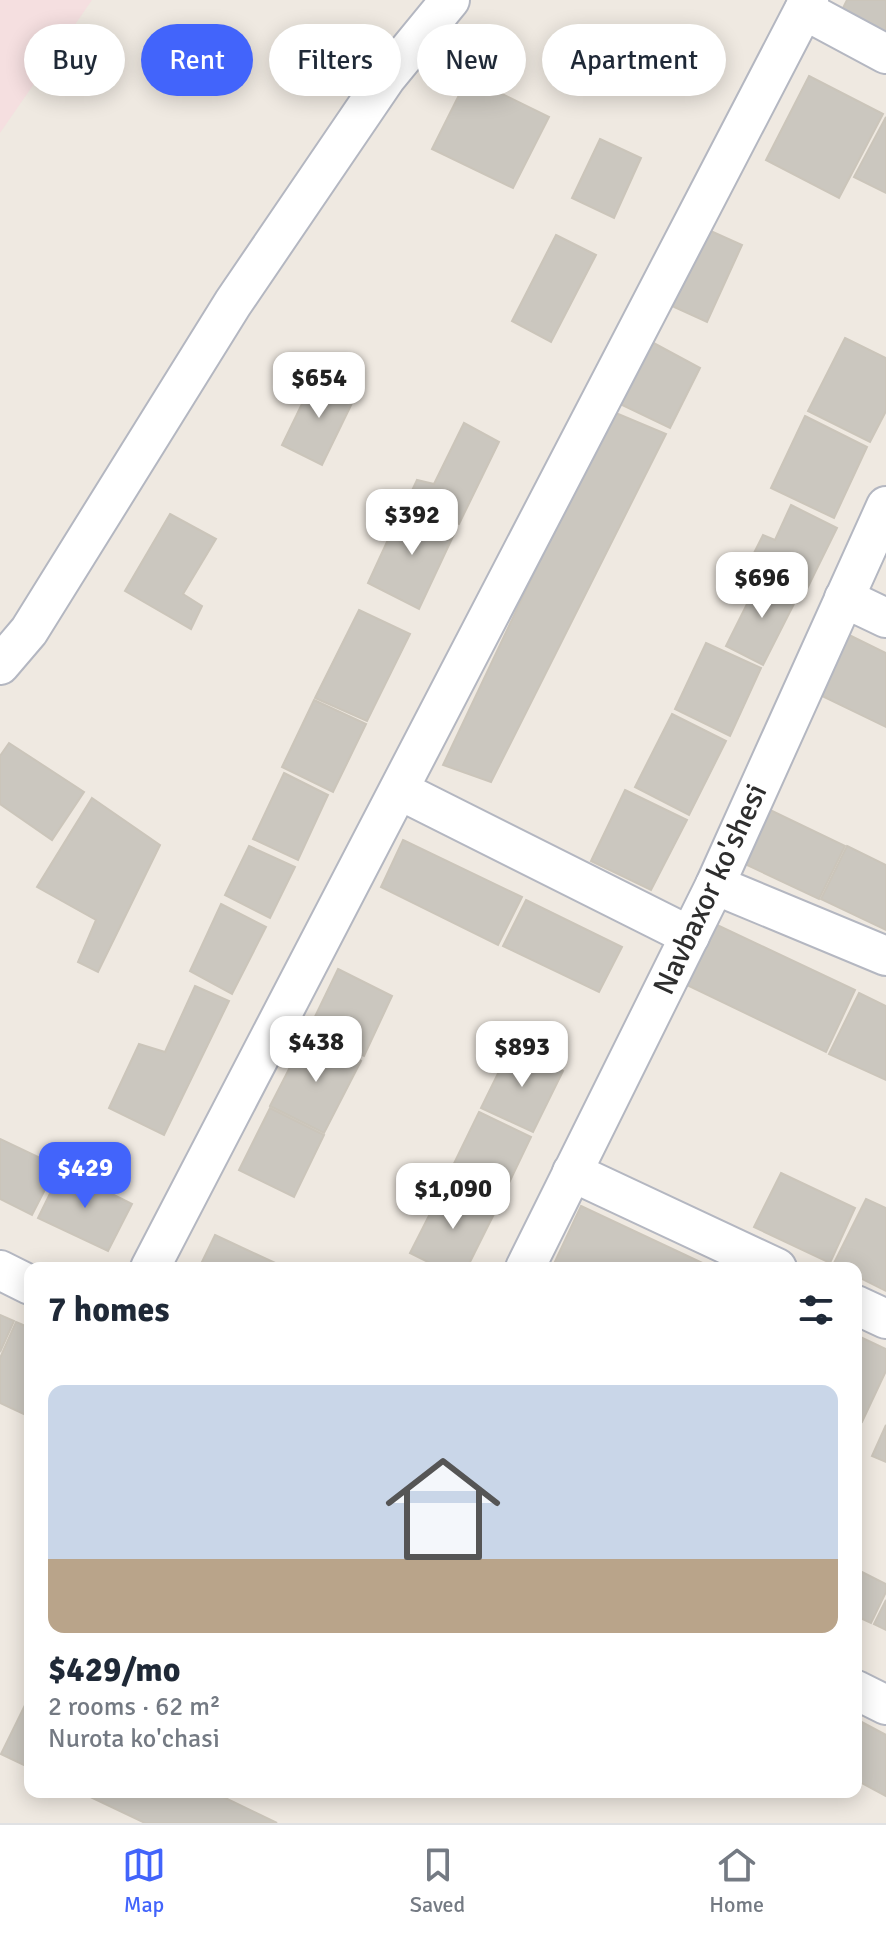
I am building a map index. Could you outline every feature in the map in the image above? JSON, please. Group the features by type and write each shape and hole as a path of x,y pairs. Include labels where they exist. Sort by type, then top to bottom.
{"street":[{"path":"0,665 29,631 233,303 386,78 450,0"},
{"path":"153,1262 807,5 886,54"},
{"name":"Navbaxor ko'shesi","path":"528,1262 715,885 886,506"},
{"path":"844,598 886,618"},
{"path":"399,790 690,936"},
{"path":"715,885 886,956"},
{"path":"572,1172 764,1262"},
{"path":"0,1270 24,1282"},
{"path":"862,1308 886,1319"},
{"path":"862,1693 886,1705"}],"shaded area":[{"path":"0,0 92,0 75,24 24,24 26,96 0,133"}],"building":[{"path":"847,0 886,0 886,38 840,14"},
{"path":"809,76 883,114 839,198 766,160"},
{"path":"458,96 506,96 549,117 513,188 432,149"},
{"path":"886,117 886,193 854,177"},
{"path":"600,139 641,158 614,218 572,198"},
{"path":"695,224 742,245 707,322 661,301"},
{"path":"556,235 596,255 551,342 512,321"},
{"path":"845,338 886,358 886,411 870,442 808,411"},
{"path":"648,340 700,368 670,428 616,402"},
{"path":"316,375 356,395 322,465 282,445"},
{"path":"611,411 666,434 491,782 443,765"},
{"path":"805,416 867,447 834,518 771,488"},
{"path":"464,423 499,442 459,524 408,499 417,480 434,484"},
{"path":"404,505 456,530 419,609 368,583"},
{"path":"791,505 837,528 806,591 750,561 763,535 775,540"},
{"path":"170,514 216,539 183,594 202,606 191,629 125,591"},
{"path":"761,576 799,594 763,665 726,646"},
{"path":"359,610 410,634 367,721 315,698"},
{"path":"847,634 886,653 886,727 818,694"},
{"path":"706,643 761,668 730,736 675,709"},
{"path":"314,700 366,724 333,792 282,767"},
{"path":"672,714 726,741 689,815 635,787"},
{"path":"9,743 84,792 52,840 0,804 0,756"},
{"path":"284,773 328,795 298,860 253,839"},
{"path":"625,790 687,820 651,890 591,861"},
{"path":"92,798 160,845 98,972 78,962 96,920 37,887"},
{"path":"770,810 845,846 819,899 745,864"},
{"path":"403,840 522,897 498,945 381,887"},
{"path":"249,846 295,867 270,918 225,895"},
{"path":"847,846 886,865 886,930 821,899"},
{"path":"526,900 622,947 599,992 503,946"},
{"path":"221,904 266,927 232,994 190,971"},
{"path":"717,925 855,990 826,1052 687,985"},
{"path":"338,969 392,996 364,1056 309,1029"},
{"path":"195,986 229,1001 164,1135 109,1108 139,1044 165,1052"},
{"path":"859,993 886,1006 886,1080 829,1054"},
{"path":"307,1034 361,1061 324,1133 270,1106"},
{"path":"512,1045 563,1071 533,1132 481,1108"},
{"path":"270,1108 324,1135 294,1197 239,1170"},
{"path":"479,1112 531,1137 497,1208 444,1184"},
{"path":"0,1139 57,1166 32,1215 0,1199"},
{"path":"62,1169 132,1204 108,1251 38,1218"},
{"path":"781,1173 855,1208 830,1262 754,1227"},
{"path":"444,1186 496,1210 470,1262 428,1262 410,1253"},
{"path":"866,1199 886,1208 886,1291 862,1279 862,1262 834,1262"},
{"path":"581,1206 700,1262 555,1262"},
{"path":"215,1235 273,1262 202,1262"},
{"path":"0,1315 14,1321 0,1352"},
{"path":"16,1322 24,1325 24,1414 0,1403 0,1358"},
{"path":"862,1338 886,1349 886,1371 862,1422"},
{"path":"886,1425 886,1462 872,1456"},
{"path":"862,1572 886,1584 886,1592 871,1623 862,1619"},
{"path":"886,1600 886,1630 874,1624"},
{"path":"24,1707 24,1765 1,1754"},
{"path":"862,1722 886,1735 886,1796 862,1783"},
{"path":"93,1798 225,1798 277,1823 145,1823"}]}
